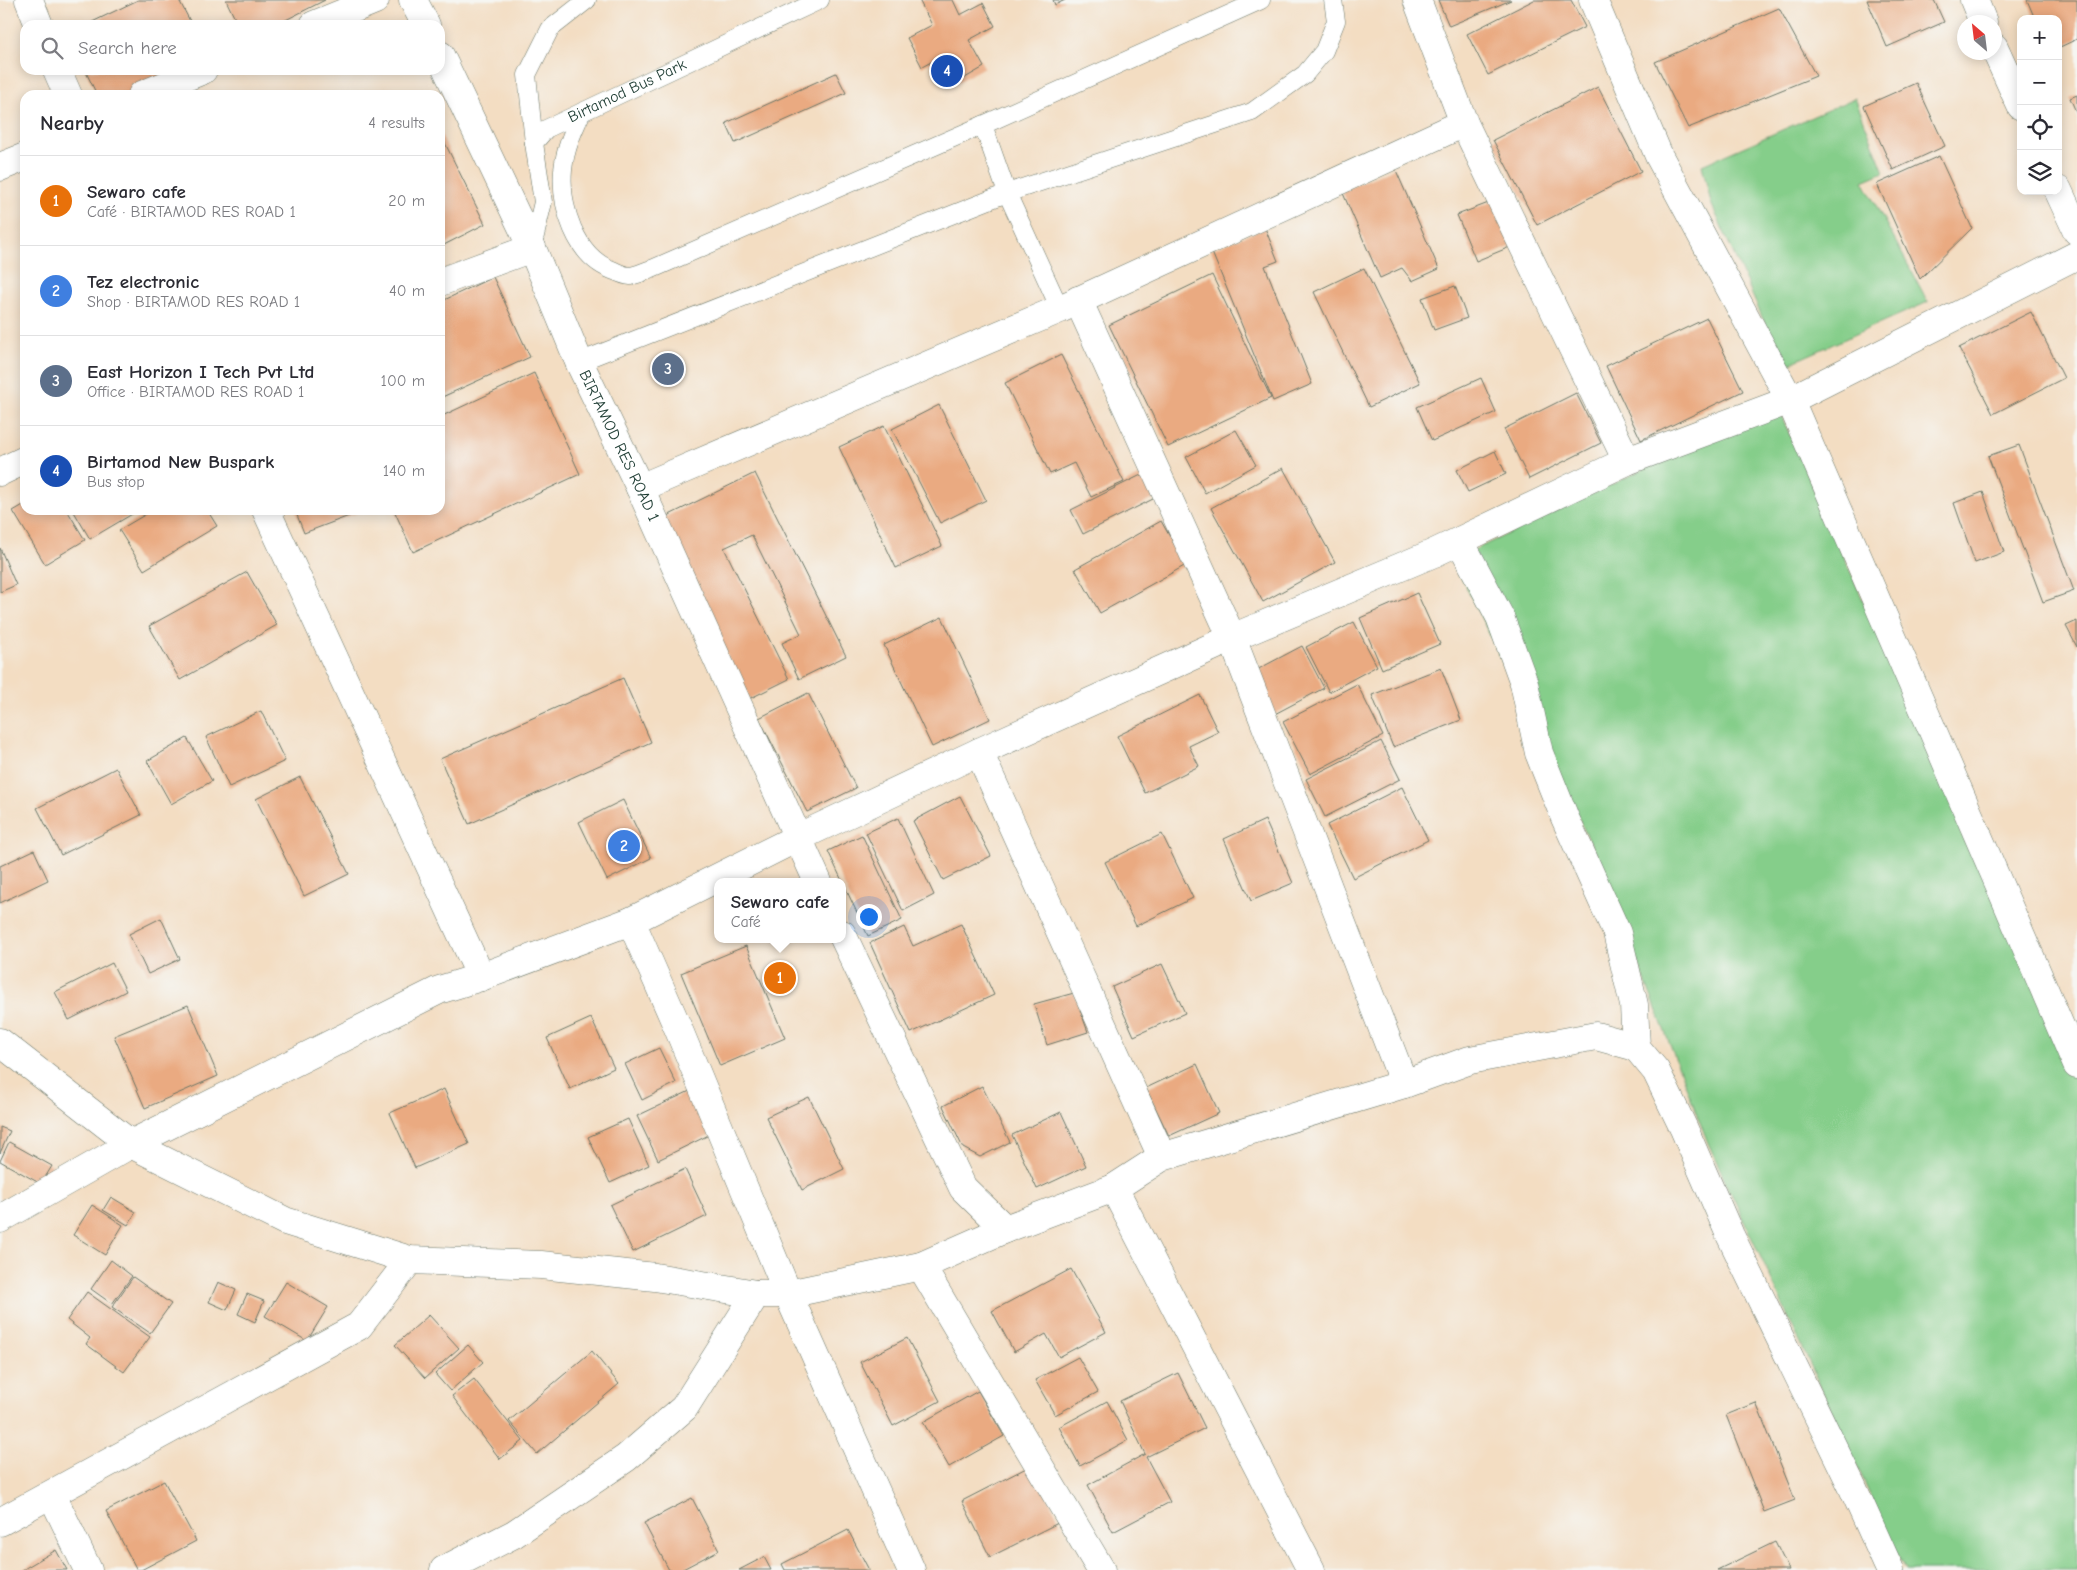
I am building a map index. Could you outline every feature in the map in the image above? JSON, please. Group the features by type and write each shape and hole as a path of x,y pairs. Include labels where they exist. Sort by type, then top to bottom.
{"street":[{"path":"29,0 37,20"},
{"path":"326,20 375,0"},
{"path":"414,0 424,20"},
{"path":"1417,0 1464,123 1627,461"},
{"path":"1593,0 1659,156 1790,400 2077,1065"},
{"path":"1974,0 1981,15"},
{"path":"2000,60 2021,105"},
{"name":"BIRTAMOD RES ROAD 1","path":"445,65 532,248 578,362 640,488 816,878"},
{"path":"60,75 66,90"},
{"path":"154,90 191,75"},
{"path":"640,488 1069,304 1464,123"},
{"path":"0,167 20,159"},
{"path":"2060,195 2077,231"},
{"path":"445,280 532,248"},
{"path":"717,878 979,752 1232,638 1460,541 1627,461 1790,400 2077,255"},
{"path":"1069,304 1232,638 1404,1084"},
{"path":"0,472 20,462"},
{"path":"268,515 481,977"},
{"path":"1460,541 1500,617 1524,683 1539,753 1565,818 1617,933 1634,1005 1636,1047"},
{"path":"979,752 1162,1157"},
{"path":"0,1219 131,1144 439,990 481,977 631,921 714,880"},
{"path":"631,921 678,1028 788,1294 911,1570"},
{"path":"846,942 963,1188 1005,1229"},
{"path":"0,1042 131,1144 285,1220 410,1260 550,1266 655,1277 756,1294 788,1294 921,1266 1005,1229 1114,1188 1162,1157 1404,1084 1470,1060 1596,1036 1636,1047 1656,1071 1684,1129 1730,1235 1852,1486 1890,1570"},
{"path":"1114,1188 1311,1570"},
{"path":"0,1522 359,1326 410,1260"},
{"path":"921,1266 1101,1570"},
{"path":"444,1570 522,1529 626,1458 684,1408 756,1294"},
{"path":"52,1495 88,1570"}],"lane":[{"path":"532,248 543,202 534,143 527,75 550,29 587,0"},
{"name":"Birtamod Bus Park","path":"534,143 546,129 820,0"},
{"path":"582,112 566,149 563,170 562,192 571,226 585,250 599,265 628,276 652,269 983,125 1261,0"},
{"path":"578,362 1007,193 1252,112 1304,74 1324,51 1336,21 1333,0"},
{"path":"983,125 1007,193 1069,304"}],"green space":[{"path":"1855,98 1884,172 1863,181 1928,302 1784,366 1711,203 1702,165"},
{"path":"1777,406 2077,1083 2077,1570 1905,1570 1708,1143 1596,854 1453,560"}],"building":[{"path":"138,0 179,0 189,20 96,20"},
{"path":"226,0 325,0 286,20 236,20"},
{"path":"919,0 953,0 960,15 983,3 995,26 969,40 984,67 958,82 944,55 922,67 907,38 932,25"},
{"path":"1053,0 1065,0 1055,5"},
{"path":"1438,0 1511,0 1449,26"},
{"path":"1534,0 1571,0 1585,27 1488,75 1467,34"},
{"path":"1867,0 1934,0 1944,22 1887,47"},
{"path":"2027,0 2077,0 2077,39 2062,46 2062,15 2033,15"},
{"path":"1779,8 1816,76 1688,128 1655,62"},
{"path":"836,73 846,93 735,143 726,123"},
{"path":"87,75 170,75 139,90 95,90"},
{"path":"1916,83 1945,146 1893,170 1864,106"},
{"path":"1598,87 1641,171 1537,225 1493,140"},
{"path":"2077,95 2077,114 2070,98"},
{"path":"445,143 485,224 445,244"},
{"path":"1939,156 1972,228 1920,279 1877,184"},
{"path":"1395,168 1439,269 1412,281 1402,268 1380,278 1342,191"},
{"path":"1499,199 1517,244 1476,261 1457,215"},
{"path":"1265,228 1278,261 1265,266 1312,384 1273,401 1211,250"},
{"path":"1364,268 1420,383 1369,407 1314,292"},
{"path":"1212,275 1271,398 1168,447 1109,325"},
{"path":"493,277 530,357 445,396 445,300"},
{"path":"1455,286 1467,318 1434,330 1422,298"},
{"path":"2031,312 2064,378 1993,414 1959,348"},
{"path":"1707,318 1743,391 1641,440 1606,366"},
{"path":"1061,355 1124,482 1091,497 1074,463 1050,474 1005,383"},
{"path":"534,373 580,474 413,552 396,515 445,515 445,415"},
{"path":"1481,378 1496,412 1432,441 1417,407"},
{"path":"1576,393 1601,443 1529,479 1504,429"},
{"path":"939,405 986,500 940,523 892,429"},
{"path":"884,426 942,546 896,568 839,447"},
{"path":"1236,430 1256,465 1205,493 1186,457"},
{"path":"2019,445 2074,591 2043,602 1988,456"},
{"path":"1495,451 1506,474 1468,492 1457,470"},
{"path":"1283,468 1335,562 1263,602 1211,508"},
{"path":"755,473 846,656 799,679 782,643 801,634 752,535 724,548 789,679 749,699 659,520"},
{"path":"1145,473 1157,497 1083,534 1071,510"},
{"path":"1983,492 2004,552 1975,563 1954,503"},
{"path":"20,507 20,515 70,515 85,540 45,564 13,511"},
{"path":"76,515 131,515 90,539"},
{"path":"144,515 210,515 217,526 144,570 119,530"},
{"path":"297,515 352,515 304,533"},
{"path":"1161,521 1186,565 1100,613 1075,569"},
{"path":"0,548 16,585 0,592"},
{"path":"247,572 277,625 180,680 149,626"},
{"path":"1417,593 1440,644 1382,669 1360,618"},
{"path":"942,617 990,719 932,747 884,645"},
{"path":"2077,621 2077,647 2066,626"},
{"path":"1354,622 1377,666 1329,692 1306,647"},
{"path":"1302,646 1324,688 1269,717 1247,675"},
{"path":"1441,668 1461,720 1393,747 1372,695"},
{"path":"623,678 651,742 469,824 440,759"},
{"path":"1357,684 1383,736 1310,774 1283,722"},
{"path":"808,693 856,788 807,812 759,718"},
{"path":"1200,695 1218,732 1189,746 1199,766 1145,793 1117,736"},
{"path":"261,711 285,761 229,787 206,737"},
{"path":"187,738 212,781 171,804 147,761"},
{"path":"1381,741 1400,779 1325,817 1306,779"},
{"path":"116,768 141,815 61,855 37,808"},
{"path":"300,777 349,874 304,896 256,799"},
{"path":"1402,787 1428,840 1353,878 1327,825"},
{"path":"960,796 991,856 943,880 913,821"},
{"path":"623,800 651,858 607,880 579,822"},
{"path":"898,818 934,895 903,911 866,833"},
{"path":"1265,820 1293,883 1251,901 1224,839"},
{"path":"1162,834 1193,898 1136,926 1105,862"},
{"path":"862,835 902,920 868,936 846,889 846,878 841,878 828,851"},
{"path":"34,850 48,880 0,903 0,866"},
{"path":"161,918 180,959 148,974 129,934"},
{"path":"961,924 994,995 911,1033 870,943 904,927 913,946"},
{"path":"746,946 785,1038 720,1066 681,973"},
{"path":"112,963 126,991 69,1020 55,992"},
{"path":"1162,964 1185,1013 1134,1036 1112,987"},
{"path":"1074,993 1088,1032 1047,1045 1034,1004"},
{"path":"188,1005 218,1076 145,1108 114,1036"},
{"path":"591,1018 614,1068 570,1089 547,1038"},
{"path":"659,1048 676,1083 642,1100 625,1064"},
{"path":"1197,1064 1219,1113 1169,1136 1146,1088"},
{"path":"982,1086 1010,1142 980,1157 963,1148 943,1106"},
{"path":"444,1089 469,1144 415,1168 390,1113"},
{"path":"692,1090 713,1133 658,1160 637,1116"},
{"path":"809,1097 844,1169 802,1190 766,1117"},
{"path":"1061,1112 1086,1166 1037,1189 1012,1135"},
{"path":"628,1119 649,1165 610,1183 588,1137"},
{"path":"0,1127 10,1131 0,1153"},
{"path":"9,1142 52,1166 41,1184 0,1161"},
{"path":"685,1169 707,1216 633,1252 610,1205"},
{"path":"111,1197 136,1212 128,1225 103,1210"},
{"path":"92,1205 123,1225 105,1255 73,1235"},
{"path":"111,1260 132,1276 112,1304 91,1289"},
{"path":"1071,1269 1106,1332 1059,1357 1046,1334 1014,1352 992,1311"},
{"path":"133,1277 171,1304 150,1333 112,1307"},
{"path":"218,1282 236,1290 227,1310 209,1302"},
{"path":"286,1282 328,1307 307,1341 265,1316"},
{"path":"87,1292 150,1337 124,1372 86,1344 90,1338 67,1320"},
{"path":"247,1294 264,1301 255,1322 238,1314"},
{"path":"429,1315 459,1348 425,1378 395,1345"},
{"path":"907,1338 940,1401 893,1426 860,1362"},
{"path":"468,1345 483,1362 450,1391 435,1374"},
{"path":"592,1351 619,1384 537,1454 509,1421"},
{"path":"1078,1357 1098,1392 1055,1415 1035,1380"},
{"path":"1178,1373 1205,1428 1146,1457 1170,1502 1113,1532 1088,1485 1145,1454 1120,1401"},
{"path":"474,1379 523,1441 500,1459 452,1396"},
{"path":"978,1391 1004,1436 949,1467 923,1422"},
{"path":"1107,1401 1128,1440 1080,1466 1059,1427"},
{"path":"1756,1403 1795,1500 1764,1512 1726,1415"},
{"path":"1032,1465 1060,1522 990,1557 962,1501"},
{"path":"164,1481 196,1541 141,1570 137,1570 106,1511"},
{"path":"692,1498 719,1550 681,1570 669,1570 644,1523"},
{"path":"848,1530 869,1570 785,1570 782,1564"},
{"path":"1775,1542 1789,1570 1717,1570"},
{"path":"56,1550 67,1570 22,1570"},
{"path":"764,1557 771,1570 739,1570"}],"place":[{"name":"Birtamod New Buspark","path":"947,71"},
{"name":"East Horizon I Tech Pvt Ltd","path":"668,369"},
{"name":"Tez electronic","path":"624,846"},
{"name":"Sewaro cafe","path":"780,978"}]}
